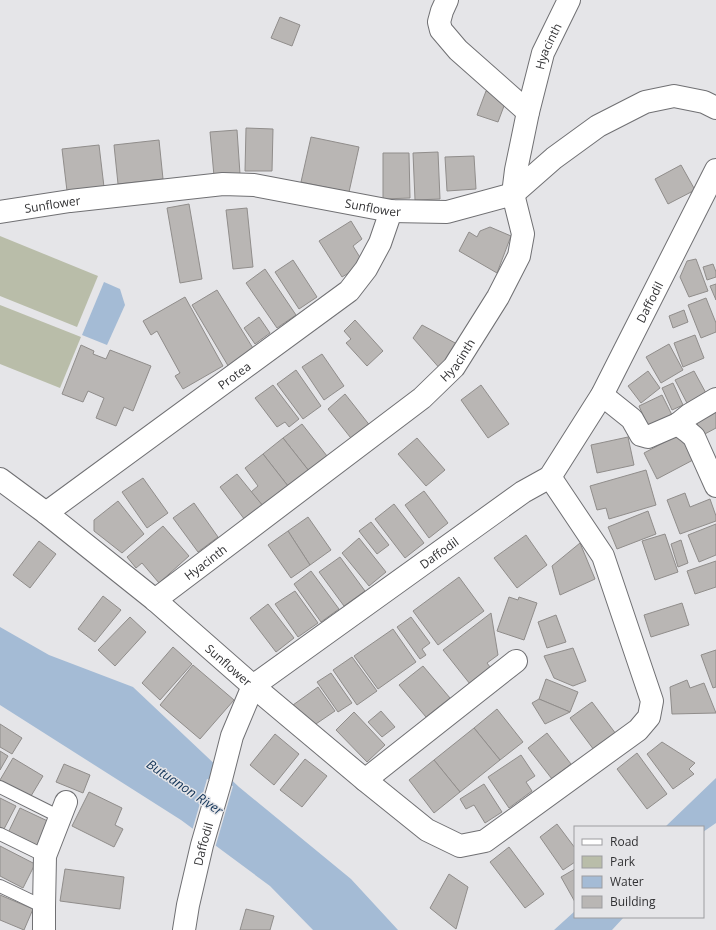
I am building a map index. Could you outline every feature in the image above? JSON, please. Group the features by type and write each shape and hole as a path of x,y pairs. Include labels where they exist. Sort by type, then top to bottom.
{"street":[{"path":"447,0 439,22 441,30 458,50 528,112"},
{"name":"Hyacinth","path":"155,600 422,398 454,368 498,298 519,256 523,234 513,194 516,170 528,112 544,53 569,0"},
{"name":"Sunflower","path":"0,212 70,201 223,184 254,185 391,211 447,212 513,194 554,158 598,126 645,102 674,96 704,102 716,108"},
{"name":"Daffodil","path":"184,930 188,905 202,845 232,736 253,686 523,492 550,477 602,395 716,170"},
{"name":"Protea","path":"46,512 349,291 366,268 380,243 391,211"},
{"path":"602,395 632,418 641,435 648,437 678,424 689,414 716,398"},
{"path":"678,424 694,437 716,486"},
{"name":"Sunflower","path":"0,479 46,512 155,600 253,686 427,830 460,846 485,841 638,730 649,717 652,701 603,556 550,477"},
{"path":"365,780 516,662"},
{"path":"44,930 45,856 63,809"}],"lane":[{"path":"0,787 63,809"},
{"path":"0,834 45,856"},
{"path":"0,886 44,906"}],"green space":[{"path":"0,236 98,276 77,327 0,296"},
{"path":"0,305 81,337 60,388 0,364"}],"water":[{"path":"104,282 120,289 125,305 107,345 82,335"},
{"name":"Butuanon River","path":"0,627 49,655 133,687 239,787 351,879 398,930 313,930 270,886 181,820 0,705"},
{"path":"716,778 716,823 704,831 704,826 666,826"},
{"path":"574,912 574,918 623,918 612,930 554,930"}],"pier":[{"path":"207,779 233,786 215,848 192,831"}],"building":[{"path":"280,17 300,25 292,46 271,38"},
{"path":"486,91 507,98 498,122 477,115"},
{"path":"246,128 273,129 272,171 245,171"},
{"path":"237,130 240,174 214,176 210,132"},
{"path":"311,137 359,147 349,192 301,182"},
{"path":"159,140 163,179 118,184 114,145"},
{"path":"99,145 104,187 67,191 62,149"},
{"path":"438,152 440,199 415,200 413,153"},
{"path":"383,153 409,153 410,198 383,199"},
{"path":"474,156 476,189 447,191 445,157"},
{"path":"681,165 695,190 668,204 655,179"},
{"path":"189,204 202,279 180,283 167,208"},
{"path":"247,208 253,267 233,269 226,210"},
{"path":"351,221 362,239 353,246 364,264 342,277 319,241"},
{"path":"490,227 511,236 497,273 459,251 469,232 477,237 480,231"},
{"path":"696,259 708,291 689,297 680,277 687,261"},
{"path":"293,260 317,297 299,309 275,272"},
{"path":"713,264 716,277 707,280 703,267"},
{"path":"265,269 296,315 277,328 246,283"},
{"path":"716,284 716,300 710,286"},
{"path":"217,290 256,353 230,369 192,305"},
{"path":"185,297 223,366 183,389 175,376 180,373 157,331 151,335 143,321"},
{"path":"706,298 716,323 716,332 701,338 688,305"},
{"path":"684,310 688,322 673,328 669,316"},
{"path":"259,317 270,333 255,344 244,328"},
{"path":"355,320 383,351 367,366 346,343 351,339 344,331"},
{"path":"422,325 457,344 442,371 413,338"},
{"path":"695,335 704,358 683,367 674,343"},
{"path":"669,344 683,370 661,383 646,357"},
{"path":"81,345 94,351 93,354 106,359 110,350 151,366 133,411 124,407 116,426 96,418 104,398 88,391 83,402 62,394"},
{"path":"322,354 344,386 324,400 302,367"},
{"path":"296,370 321,406 303,419 277,384"},
{"path":"648,371 660,388 641,403 628,386"},
{"path":"694,371 707,395 688,405 675,380"},
{"path":"673,383 683,405 672,410 662,388"},
{"path":"273,385 299,419 289,427 285,422 277,427 255,398"},
{"path":"481,385 509,424 488,438 461,400"},
{"path":"345,394 371,427 354,442 328,409"},
{"path":"662,395 673,417 649,429 639,406"},
{"path":"716,411 716,428 703,435 696,422"},
{"path":"302,424 327,456 309,471 283,438"},
{"path":"680,434 693,460 657,479 644,453"},
{"path":"628,437 634,465 597,473 591,445"},
{"path":"283,438 309,471 288,486 263,454"},
{"path":"417,438 445,470 426,486 398,454"},
{"path":"263,454 288,486 263,506 251,492 258,486 245,468"},
{"path":"646,470 656,505 609,519 606,508 597,510 590,486"},
{"path":"237,474 263,506 245,520 220,487"},
{"path":"143,478 168,513 147,528 122,492"},
{"path":"424,491 448,523 429,538 405,505"},
{"path":"685,493 690,507 710,499 716,516 716,521 680,534 667,500"},
{"path":"118,501 144,534 122,553 94,531 94,520"},
{"path":"194,503 218,537 198,552 173,518"},
{"path":"394,504 424,543 405,558 375,519"},
{"path":"648,511 656,534 617,549 608,527"},
{"path":"308,517 331,550 310,565 288,531"},
{"path":"371,522 389,545 377,554 359,531"},
{"path":"716,524 716,555 699,562 688,535"},
{"path":"163,526 189,556 159,583 142,563 136,568 127,557"},
{"path":"288,531 310,565 291,578 268,545"},
{"path":"665,534 678,572 655,580 642,541"},
{"path":"526,535 547,565 517,588 494,558"},
{"path":"359,538 386,572 369,586 342,553"},
{"path":"681,540 688,563 678,567 671,544"},
{"path":"39,541 56,554 30,588 13,575"},
{"path":"580,543 595,579 560,595 552,566"},
{"path":"340,557 365,591 344,606 319,572"},
{"path":"716,561 716,587 695,594 687,571"},
{"path":"311,571 339,609 321,622 294,584"},
{"path":"459,577 484,611 438,645 413,611"},
{"path":"295,591 318,623 298,637 275,604"},
{"path":"103,596 121,610 95,642 78,629"},
{"path":"509,597 518,600 519,597 537,603 524,640 497,631"},
{"path":"682,603 689,625 651,637 644,615"},
{"path":"268,604 294,638 276,652 250,618"},
{"path":"491,613 498,655 487,663 490,667 470,684 443,650"},
{"path":"556,615 566,642 547,648 538,622"},
{"path":"130,617 146,632 115,666 98,650"},
{"path":"411,617 430,643 422,649 426,655 420,659 397,627"},
{"path":"393,629 416,662 378,689 354,656"},
{"path":"173,647 192,664 160,700 142,683"},
{"path":"573,648 586,681 573,686 554,678 544,656"},
{"path":"716,650 716,687 713,688 701,655"},
{"path":"352,657 377,691 357,705 333,670"},
{"path":"193,665 234,700 200,739 160,705"},
{"path":"423,666 450,698 426,717 399,685"},
{"path":"331,673 352,703 338,712 317,682"},
{"path":"546,679 578,692 570,712 539,699"},
{"path":"687,680 690,688 704,683 716,713 672,714 670,687"},
{"path":"318,687 335,711 310,728 293,705"},
{"path":"539,699 570,712 545,724 532,703"},
{"path":"592,702 616,734 594,750 570,718"},
{"path":"497,709 523,742 500,760 474,728"},
{"path":"381,711 395,727 382,737 368,722"},
{"path":"354,712 385,745 367,762 336,730"},
{"path":"0,724 22,738 12,754 0,747"},
{"path":"474,728 500,760 460,792 434,760"},
{"path":"547,733 571,764 552,779 528,748"},
{"path":"275,734 299,754 274,785 250,765"},
{"path":"662,742 695,763 689,769 694,774 673,789 647,754"},
{"path":"0,751 8,756 0,770"},
{"path":"637,753 667,794 647,809 617,769"},
{"path":"521,755 535,776 526,782 532,791 509,808 488,777"},
{"path":"13,758 43,776 31,796 0,783 0,780"},
{"path":"305,759 327,776 302,807 280,790"},
{"path":"434,760 460,792 434,813 409,780"},
{"path":"64,764 90,775 83,793 56,782"},
{"path":"484,784 502,812 485,823 474,805 466,809 460,799"},
{"path":"89,792 122,808 115,825 123,829 114,847 72,826"},
{"path":"0,798 16,806 4,829 0,827"},
{"path":"20,808 54,824 42,849 8,833"},
{"path":"557,824 574,847 574,863 563,870 540,837"},
{"path":"0,846 35,864 23,888 0,876"},
{"path":"509,847 544,894 525,908 490,862"},
{"path":"65,869 124,877 120,909 60,901"},
{"path":"574,870 574,900 561,877"},
{"path":"449,874 468,887 456,929 430,908"},
{"path":"0,895 33,909 24,930 0,920"},
{"path":"246,909 274,916 270,930 240,930"}]}
